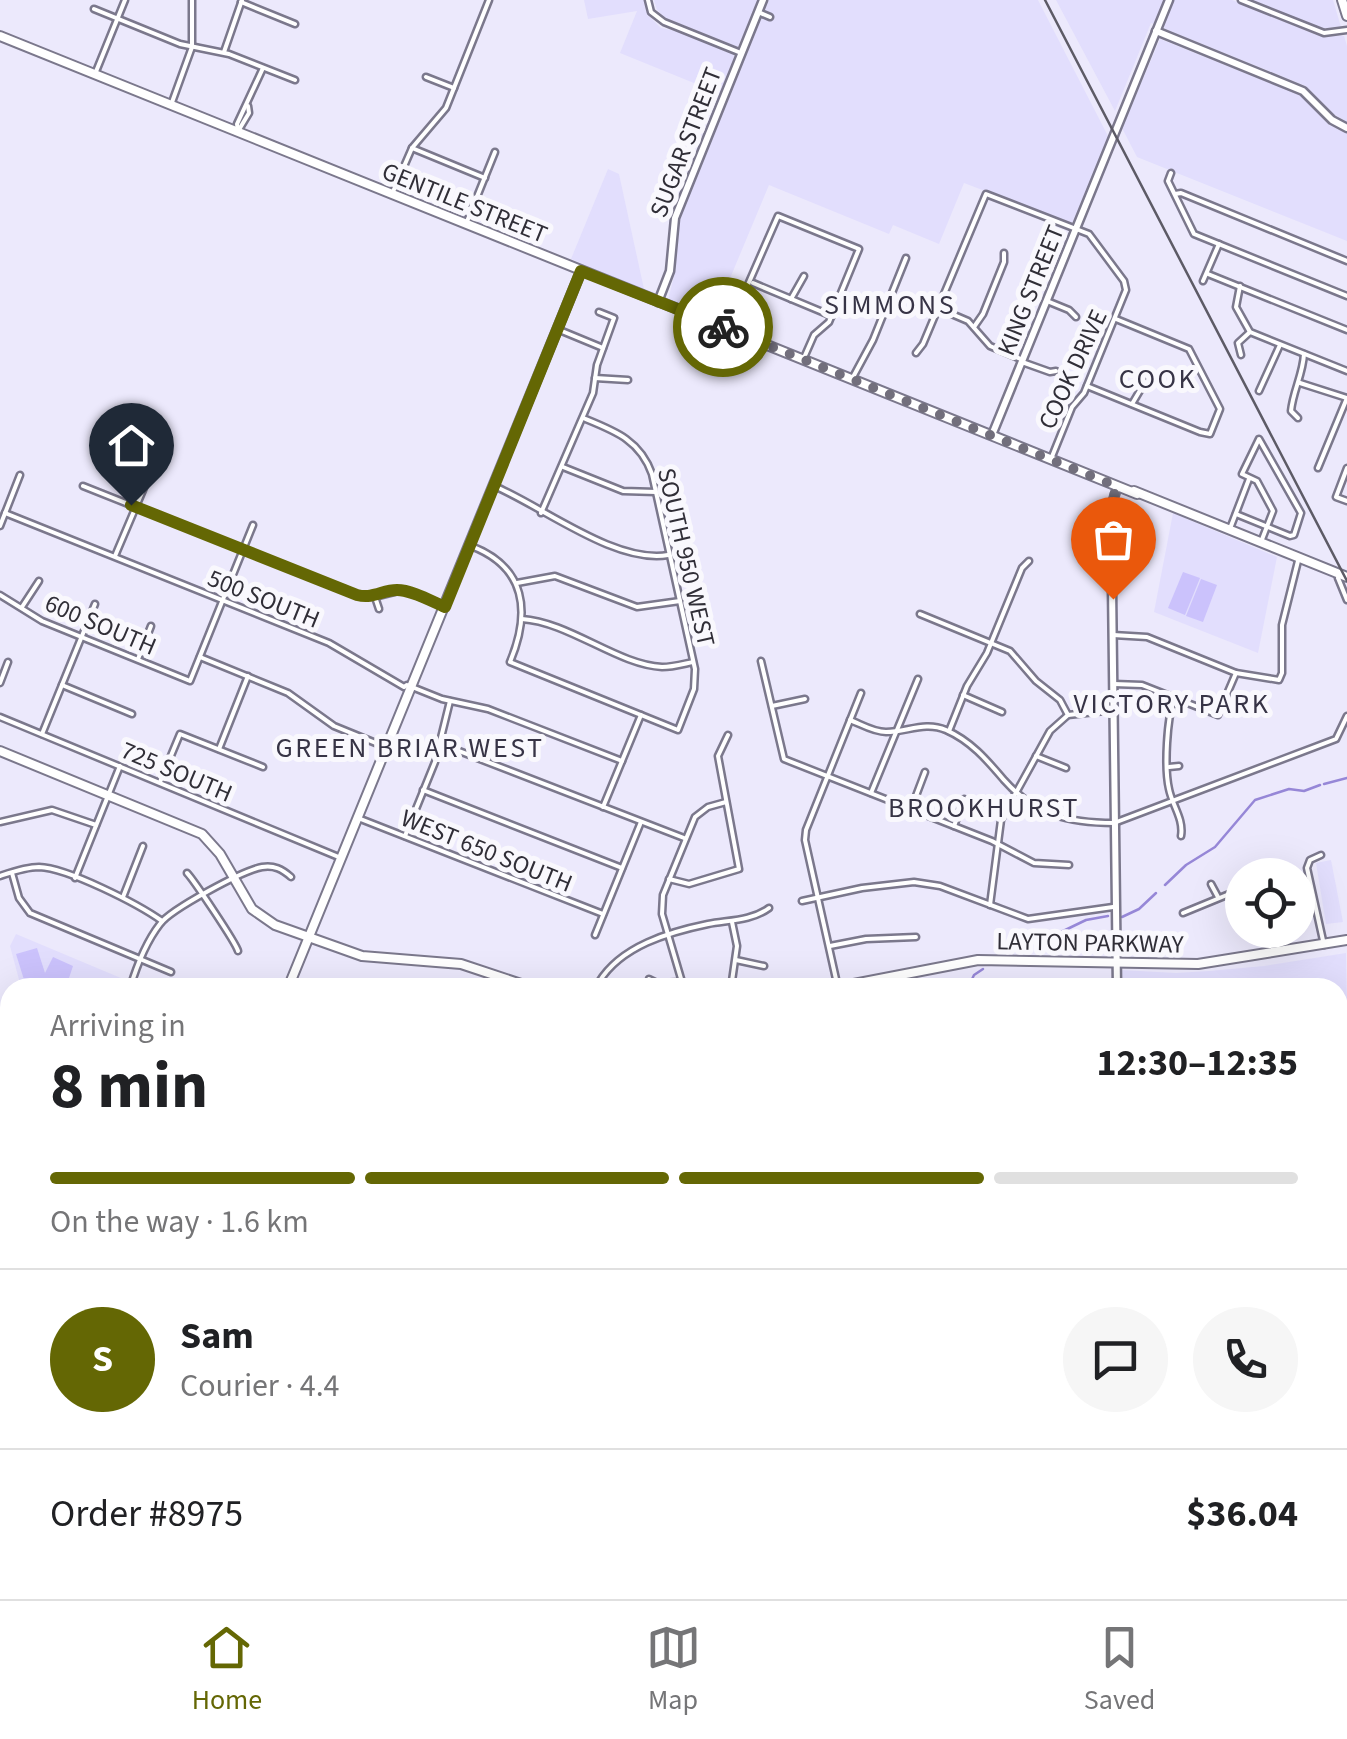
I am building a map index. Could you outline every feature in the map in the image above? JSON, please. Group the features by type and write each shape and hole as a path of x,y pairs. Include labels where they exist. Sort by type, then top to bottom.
{"main road":[{"path":"1342,0 1347,16"},
{"name":"GENTILE STREET","path":"0,36 1344,578"},
{"path":"292,978 581,271"},
{"name":"GENTILE STREET","path":"1105,481 1136,493"},
{"path":"0,751 202,834 220,854 245,900 262,917 362,956 461,964 504,978"},
{"name":"LAYTON PARKWAY","path":"883,978 978,960 1198,964 1347,940"}],"street":[{"path":"95,74 125,0"},
{"path":"171,105 192,47 192,0"},
{"path":"392,194 412,148 436,123 454,88 489,0"},
{"path":"648,0 656,17 740,53"},
{"name":"SUGAR STREET","path":"658,302 670,271 675,218 763,0"},
{"name":"KING STREET","path":"992,435 1169,0"},
{"path":"1241,0 1324,33 1347,30"},
{"path":"224,52 241,1 295,24"},
{"path":"94,9 192,47 224,52 295,80"},
{"path":"758,12 770,18"},
{"path":"1156,31 1303,91 1331,120 1347,128"},
{"path":"238,130 249,113 248,106 264,68"},
{"path":"426,77 454,88"},
{"path":"412,148 485,178"},
{"path":"466,224 495,152"},
{"path":"1171,173 1168,182 1194,234 1347,296"},
{"path":"1174,194 1181,193 1347,261"},
{"path":"916,353 986,194 1076,229"},
{"path":"729,330 778,216 859,249 832,316 814,335 803,360"},
{"name":"COOK DRIVE","path":"1051,458 1072,407 1087,386 1127,287 1098,242 1076,229"},
{"path":"1203,281 1219,244"},
{"path":"974,327 990,297 1004,253"},
{"path":"852,379 873,340 906,258"},
{"path":"1208,274 1347,330"},
{"path":"790,299 804,276"},
{"path":"751,282 832,316"},
{"path":"1240,286 1236,307 1250,332 1347,370"},
{"path":"1047,301 1076,316"},
{"path":"938,309 974,327 990,346 1050,372 1056,371"},
{"path":"542,513 583,418 614,318 599,312"},
{"path":"1087,386 1210,434 1220,409 1189,349 1115,318"},
{"path":"557,329 604,348"},
{"path":"1241,355 1238,343 1250,332"},
{"path":"1259,391 1280,344"},
{"path":"1298,418 1290,411 1304,354"},
{"path":"595,378 628,380"},
{"path":"1132,404 1145,382"},
{"path":"1300,382 1347,398 1318,468"},
{"name":"SOUTH 950 WEST","path":"583,418 619,433 641,451 652,474 694,662 694,689 678,730 641,715"},
{"path":"1236,514 1267,526 1293,536 1301,513 1259,439 1242,474 1257,480 1272,511 1267,526 1260,543"},
{"path":"563,467 623,492 656,492"},
{"path":"1347,468 1336,497 1347,502"},
{"path":"0,526 20,474"},
{"path":"1229,531 1250,478"},
{"path":"115,556 146,483"},
{"path":"83,486 344,590 376,598 403,590 445,607"},
{"path":"494,486 542,513 639,555 670,555"},
{"path":"1117,488 1112,507 1117,978"},
{"name":"500 SOUTH","path":"6,512 328,643 404,687 488,709 622,761"},
{"path":"253,525 200,657 288,693 334,726 386,748"},
{"path":"470,546 494,556 517,584 522,619 519,641 510,662 641,715 603,806"},
{"path":"1114,635 1148,637 1236,673 1276,681 1282,673 1282,625 1299,559"},
{"path":"949,731 1022,568 1029,561"},
{"path":"517,584 555,576 637,607 680,601"},
{"path":"1344,578 1347,600"},
{"path":"22,608 39,581"},
{"name":"600 SOUTH","path":"0,595 42,621 190,681 200,657"},
{"path":"376,598 379,608"},
{"path":"42,734 95,604"},
{"path":"923,617 1010,650 1036,681 1060,700 1068,715"},
{"path":"522,619 544,622 646,664 669,667 694,662"},
{"path":"138,659 150,626"},
{"path":"761,661 784,758 996,843 1034,863 1069,865"},
{"path":"0,683 8,662"},
{"path":"1114,684 1142,684 1218,715 1236,673"},
{"path":"219,749 248,676"},
{"path":"871,793 918,679"},
{"path":"62,685 132,714"},
{"path":"835,978 805,840 808,821 861,692"},
{"path":"963,695 1002,712"},
{"path":"1174,698 1168,719 1168,785 1182,826 1180,836"},
{"path":"772,706 805,700"},
{"path":"405,836 441,744 450,701"},
{"path":"990,905 1001,820 1050,731 1068,715 1114,710"},
{"path":"850,720 880,731 926,726 949,731 978,750 1032,806 1062,819 1114,823 1336,739 1347,716"},
{"name":"725 SOUTH","path":"0,717 341,858"},
{"path":"160,782 180,734 262,767"},
{"path":"669,879 689,884 739,869 718,756 728,736"},
{"path":"441,744 684,838"},
{"path":"1036,756 1066,768"},
{"path":"74,878 120,766"},
{"path":"1169,767 1179,766"},
{"path":"911,809 925,772"},
{"path":"424,790 622,868"},
{"path":"954,826 964,799"},
{"path":"681,978 661,907 695,816 726,802"},
{"path":"0,822 52,810 96,826"},
{"name":"WEST 650 SOUTH","path":"358,818 603,914"},
{"path":"595,935 641,822"},
{"path":"122,898 143,846"},
{"path":"1314,858 1321,855"},
{"path":"134,978 162,921 234,879 266,866 277,867 290,877"},
{"path":"0,876 39,867 122,898 162,921"},
{"path":"12,872 19,898 30,913 172,972"},
{"path":"187,874 235,940 238,951"},
{"path":"802,901 862,888 927,882 1028,919 1116,906"},
{"path":"1210,884 1218,897"},
{"path":"1183,913 1225,895"},
{"path":"602,978 635,948 769,908"},
{"path":"1315,908 1324,945"},
{"path":"732,922 736,934 733,978"},
{"path":"830,946 866,939 916,937"},
{"path":"736,960 764,966"}],"shaded area":[{"path":"584,0 644,0 648,15 661,28 681,32 733,54 735,59 721,94 620,53 637,11 588,19"},
{"path":"654,0 759,0 738,47 665,18"},
{"path":"768,0 1038,0 1109,138 1076,221 1070,223 964,183 939,244 893,225 889,234 769,185 713,319 668,300 676,268 675,233 679,216"},
{"path":"1056,0 1165,0 1155,24 1151,23 1115,111"},
{"path":"1173,0 1232,0 1317,35 1344,36 1347,122 1333,114 1306,86 1165,29 1163,24"},
{"path":"1249,0 1333,0 1341,27 1320,29"},
{"path":"1160,39 1300,95 1329,125 1347,133 1347,241 1137,157 1122,128"},
{"path":"608,169 619,174 644,289 571,259"},
{"path":"1173,513 1277,557 1258,653 1154,612"},
{"path":"1183,572 1200,578 1185,615 1168,608"},
{"path":"1201,579 1217,585 1203,622 1186,616"},
{"path":"1331,860 1343,922 1326,924 1316,863"},
{"path":"16,934 121,978 19,978 10,946"},
{"path":"37,948 45,973 53,957 73,966 69,978 23,978 16,954"},
{"path":"1346,953 1346,978 1121,978 1121,970 1176,973 1264,966"}],"waterway":[{"path":"1324,784 1347,778"},
{"path":"1165,885 1186,865 1215,847 1255,800 1289,789 1304,791 1320,785"},
{"path":"1122,917 1139,909 1156,893"},
{"path":"1018,951 1047,932 1059,933 1086,920 1108,916"},
{"path":"973,978 983,969"}],"railway":[{"path":"1045,0 1347,581"}],"way so far":[{"path":"723,327 1116,486 1112,500 1113,599"}],"district":[{"name":"SIMMONS","path":"890,304"},
{"name":"COOK","path":"1158,378"},
{"name":"VICTORY PARK","path":"1172,703"},
{"name":"GREEN BRIAR WEST","path":"410,747"},
{"name":"BROOKHURST","path":"984,807"}],"route":[{"path":"131,505 366,598 403,590 445,607 581,271 723,327"}]}
